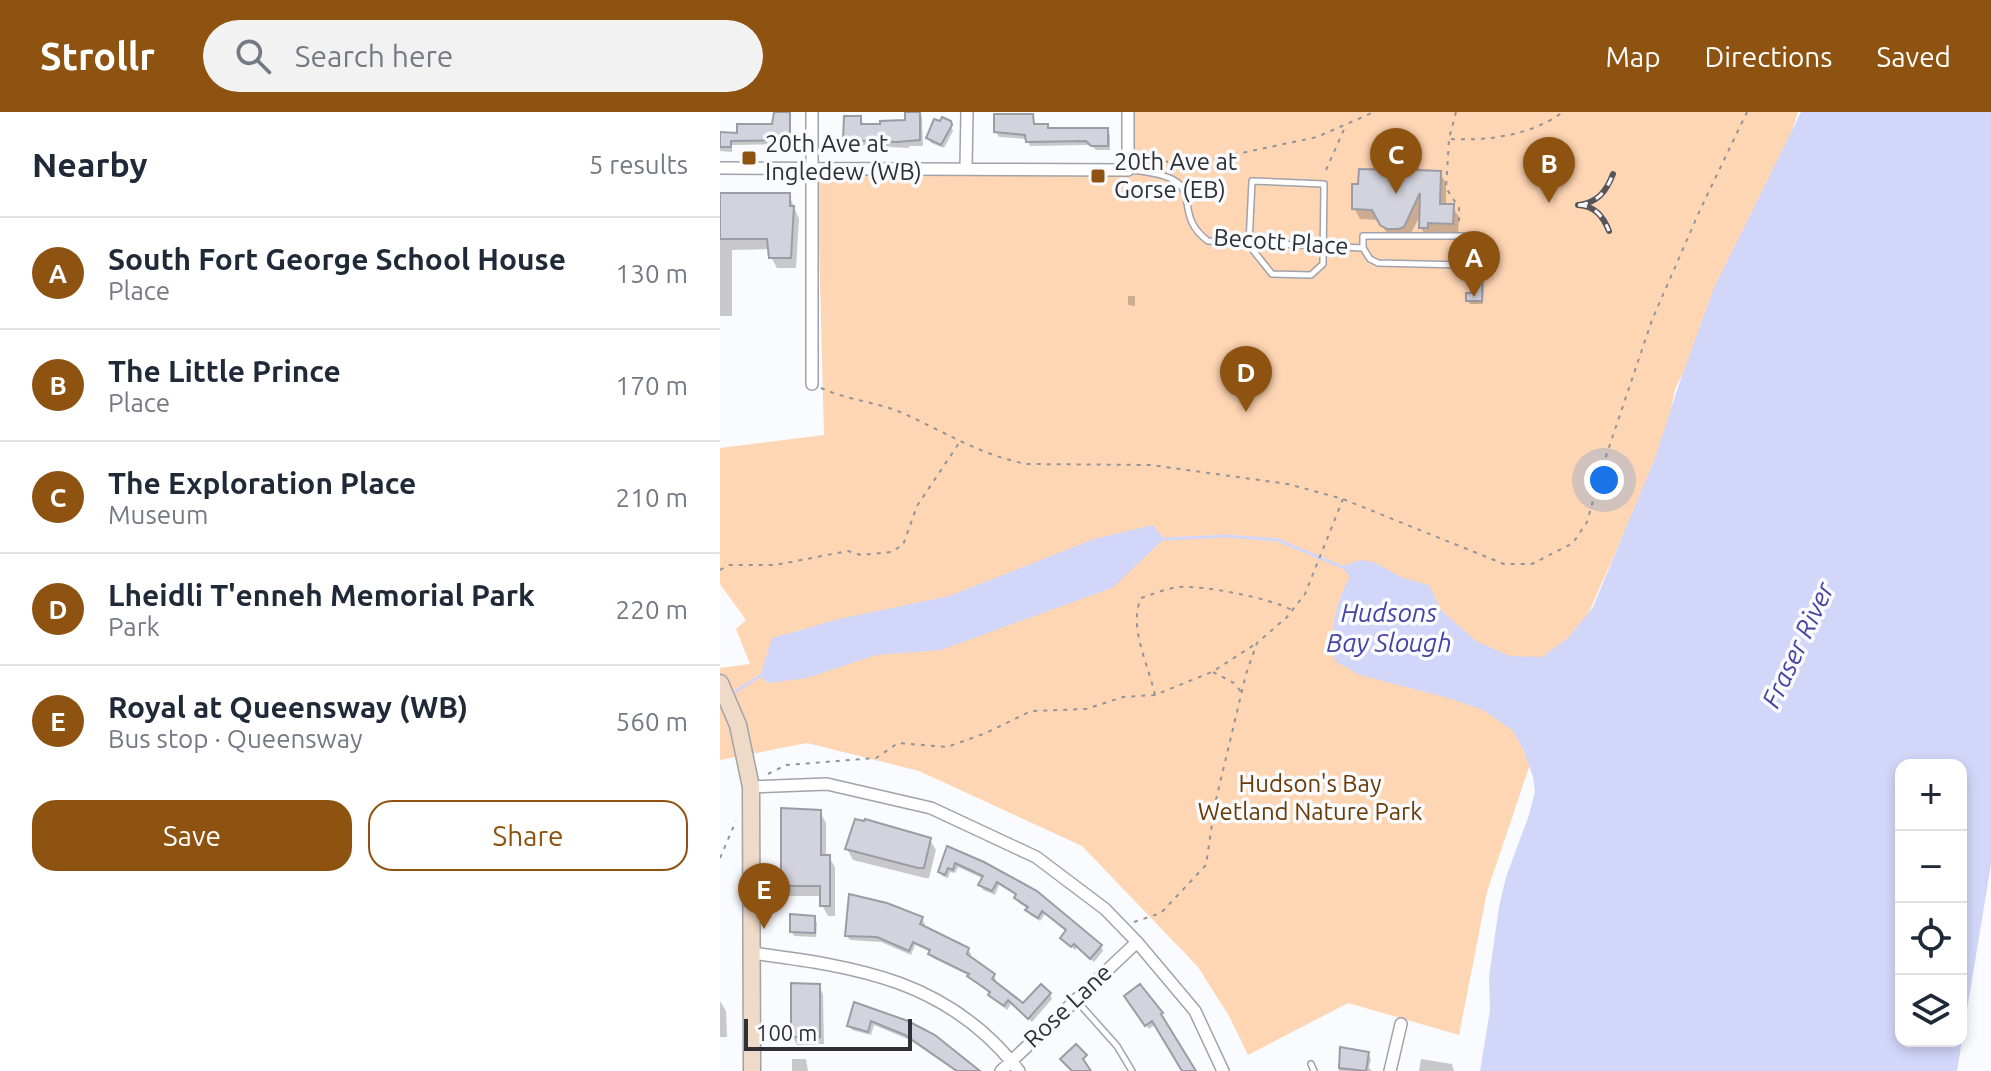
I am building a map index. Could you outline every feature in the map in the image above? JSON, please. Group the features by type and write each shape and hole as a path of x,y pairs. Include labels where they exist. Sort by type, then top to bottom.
{"main road":[{"path":"720,683 738,725 751,787 752,1071"}],"street":[{"path":"812,112 812,384"},
{"path":"966,167 967,112"},
{"path":"720,168 1128,170 1128,112"},
{"path":"751,787 827,784 931,808 1036,857 1105,909 1137,942 1195,1011 1223,1071"},
{"name":"Rose Lane","path":"1001,1071 1137,942"},
{"path":"752,953 832,963 894,980 929,994 964,1017 1019,1071"},
{"path":"1390,1071 1401,1024"}],"lane":[{"name":"Becott Place","path":"1128,170 1154,172 1177,180 1184,189 1194,227 1208,241 1363,248"},
{"path":"1252,181 1324,184 1323,264 1311,275 1272,274 1249,244 1252,181"},
{"name":"Becott Place","path":"1363,236 1463,236 1462,265 1378,263 1370,259 1363,248 1363,236"},
{"path":"1076,1000 1117,1046 1132,1071"},
{"path":"1311,1064 1314,1071"}],"path":[{"path":"1128,170 1149,162 1218,158 1317,137 1374,112"},
{"path":"1456,112 1449,139 1446,188 1459,208 1459,228"},
{"path":"1449,139 1471,140 1515,134 1550,121 1563,112"},
{"path":"812,384 906,415 960,442 1009,461 1027,464 1151,465 1288,484 1343,499 1504,564 1532,564 1573,543 1587,522 1652,320 1747,112"},
{"path":"1326,170 1347,124"},
{"path":"720,570 729,565 775,565 848,551 861,555 891,552 903,545 917,506 960,442"},
{"path":"751,787 768,773 786,765 876,758 898,743 947,747 986,733 1031,711 1086,709 1123,697 1155,695 1212,672 1257,643 1293,610 1305,594 1343,499"},
{"path":"1155,695 1137,625 1136,610 1141,598 1183,587 1263,598 1293,610"},
{"path":"1124,929 1130,923 1161,913 1206,865 1215,804 1257,643"},
{"path":"1212,672 1224,676 1242,693"},
{"path":"720,858 738,815"}],"green space":[{"name":"Hudson's Bay Wetland Nature Park","path":"1132,112 1798,112 1764,213 1675,389 1664,443 1557,684 1487,892 1459,1035 1348,1003 1248,1055 1229,1016 1198,967 1082,846 919,771 807,743 720,760 720,668 750,664 736,629 746,620 720,584 720,448 824,435 817,165 1133,164"}],"water":[{"name":"Fraser River","path":"1801,112 1991,112 1991,864 1967,1010 1967,759 1895,759 1895,1047 1961,1047 1957,1071 1480,1071 1490,1010 1489,977 1499,907 1535,792 1533,777 1512,730 1483,710 1360,675 1335,661 1332,640 1335,618 1350,577 1342,567 1358,561 1371,562 1401,577 1429,585 1441,610 1476,641 1510,656 1542,657 1568,638 1593,607 1655,458 1714,288"},
{"path":"1153,525 1164,539 1112,588 941,650 876,655 807,678 768,683 760,676 772,638 839,619 949,596 1094,539"}],"building":[{"path":"774,112 790,112 790,140 731,141 731,147 720,147 720,132 737,133 737,124 772,124"},
{"path":"905,112 920,112 920,140 843,140 844,116 861,116 861,124 880,124 880,121 905,120"},
{"path":"994,114 1033,114 1034,124 1048,124 1048,128 1108,128 1108,146 1091,146 1086,141 1026,142 1025,135 994,132"},
{"path":"942,117 951,121 952,125 941,145 926,138 934,119 940,121"},
{"path":"1405,161 1417,161 1417,170 1441,171 1440,204 1454,204 1453,224 1428,223 1428,228 1419,228 1420,193 1404,227 1398,229 1380,225 1372,210 1352,209 1352,184 1358,184 1359,169 1404,170"},
{"path":"720,193 790,193 790,206 794,206 791,258 769,258 767,239 720,239"},
{"path":"1470,259 1483,259 1482,301 1466,301 1466,293 1471,293"},
{"path":"781,808 821,810 821,855 830,855 830,906 820,906 820,886 781,886"},
{"path":"855,819 865,819 931,838 924,868 845,849"},
{"path":"947,846 1037,891 1102,945 1090,959 1074,944 1071,947 1060,938 1066,930 1042,911 1038,918 1025,910 1028,907 1014,898 1016,894 997,882 992,891 978,885 983,876 955,863 953,870 948,868 945,875 938,872"},
{"path":"849,894 887,903 923,917 920,924 969,948 967,954 995,974 992,979 1023,1003 1041,984 1051,993 1028,1019 1008,1000 1004,1006 967,976 969,974 928,954 930,950 913,942 909,951 877,937 845,936"},
{"path":"790,914 815,916 815,933 790,932"},
{"path":"791,983 820,984 820,1037 791,1037"},
{"path":"1140,984 1163,1013 1196,1071 1182,1071 1152,1021 1145,1026 1124,996"},
{"path":"854,1002 908,1021 935,1035 980,1071 957,1071 905,1035 871,1021 868,1032 847,1026"},
{"path":"1076,1044 1087,1055 1083,1059 1091,1071 1072,1071 1060,1059"},
{"path":"1340,1047 1369,1052 1366,1071 1339,1068"}],"waterway":[{"name":"Hudsons Bay Slough","path":"1164,539 1227,536 1278,540 1342,567"},
{"name":"Hudsons Bay Slough","path":"730,695 760,676"}],"railway":[{"path":"1579,205 1600,195 1613,174"},
{"path":"1578,205 1598,213 1609,231"}],"place":[{"name":"20th Ave at Ingledew (WB)","path":"749,158"},
{"name":"20th Ave at Gorse (EB)","path":"1098,176"},
{"name":"The Exploration Place","path":"1396,194"},
{"name":"The Little Prince","path":"1549,203"},
{"name":"South Fort George School House","path":"1474,297"},
{"name":"Lheidli T'enneh Memorial Park","path":"1246,412"},
{"name":"Royal at Queensway (WB)","path":"764,929"}]}
